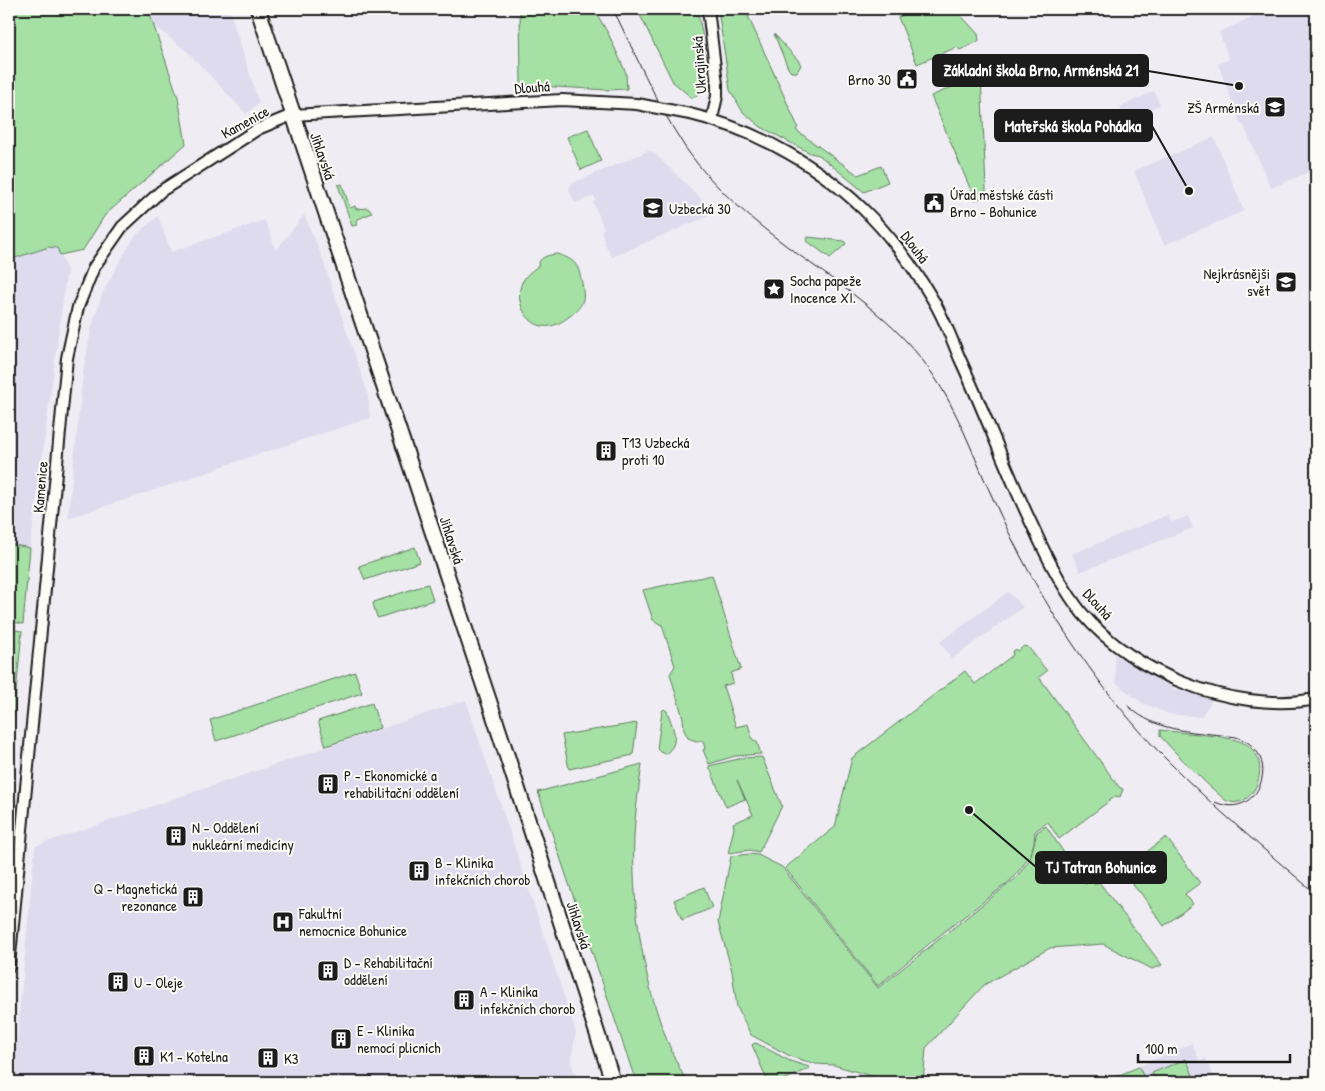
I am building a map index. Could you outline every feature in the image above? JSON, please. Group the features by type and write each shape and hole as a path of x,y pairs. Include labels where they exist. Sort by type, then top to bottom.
{"main road":[{"name":"Jihlavská","path":"258,9 493,713 613,1082"}],"street":[{"name":"Ukrajinská","path":"708,9 717,84 717,96 712,119"},
{"name":"Dlouhá","path":"292,115 562,100 637,104 712,119 742,130 784,151 828,180 873,219 904,255 935,302 982,406 1014,487 1057,576 1084,615 1140,662 1169,678 1205,692 1279,702 1316,699"},
{"name":"Kamenice","path":"9,966 67,358 78,307 94,267 122,227 161,191 258,129 292,115"}],"shaded area":[{"path":"148,9 229,9 259,103 246,114 189,53 153,25"},
{"name":"ZŠ Arménská","path":"1270,9 1316,9 1316,174 1309,172 1271,188 1243,124 1241,125 1218,64 1229,59 1219,32"},
{"path":"1154,91 1160,105 1125,120 1120,107"},
{"path":"1214,137 1244,211 1164,245 1134,171"},
{"name":"Uzbecká 30","path":"648,151 653,152 716,213 612,257 605,244 601,230 604,229 593,202 596,201 594,196 575,203 569,190 571,184"},
{"path":"304,215 319,249 368,394 370,418 68,518 83,373 91,330 102,294 136,235 158,216 171,252 265,220 276,250"},
{"path":"49,247 57,248 67,270 30,548 9,544 9,260"},
{"path":"1167,515 1172,522 1188,516 1193,528 1080,572 1072,554"},
{"path":"1008,592 1023,607 952,659 940,642"},
{"path":"1114,654 1173,688 1212,700 1201,717 1169,714 1142,703 1116,683"},
{"name":"Fakultní nemocnice Bohunice","path":"466,700 576,1032 571,1062 578,1082 13,1082 35,846"},
{"path":"1192,1043 1200,1061 1206,1058 1216,1082 1103,1082"}],"green space":[{"path":"9,9 148,9 178,97 186,144 105,215 83,250 60,255 57,248 49,247 9,260"},
{"path":"520,9 594,9 609,35 626,73 627,89 608,90 521,85"},
{"path":"637,9 696,9 705,52 705,76 703,86 696,96 692,98 673,82"},
{"path":"718,9 750,9 754,13 748,16 798,127 796,130 858,175 881,166 888,182 864,192 819,155 810,153 761,127 743,112 730,90"},
{"path":"916,9 955,9 978,34 979,41 960,50 957,47 917,64 898,17"},
{"path":"774,34 798,60 801,65 797,72 791,72 788,68"},
{"path":"981,75 986,196 975,200 931,96"},
{"path":"588,129 601,161 581,170 567,137"},
{"path":"342,184 350,208 355,206 356,209 368,208 372,213 356,220 357,225 352,226 338,185"},
{"path":"808,237 844,241 846,244 830,258 807,241"},
{"path":"557,254 568,258 577,267 582,283 583,298 578,309 567,318 554,325 542,326 535,323 525,314 520,300 521,285 525,277 538,266 540,260"},
{"path":"9,544 30,548 23,624 9,621"},
{"path":"415,547 420,562 365,580 359,566"},
{"path":"712,575 741,669 731,673 733,683 723,686 736,727 748,724 752,739 757,742 761,754 735,756 709,764 703,750 705,749 703,741 688,738 684,730 683,718 670,674 675,666 662,625 653,620 643,590"},
{"path":"428,584 433,600 377,617 374,602"},
{"path":"9,629 22,631 11,746 9,746"},
{"path":"1024,646 1028,647 1047,671 1039,677 1119,787 1123,789 1120,797 1116,796 1059,839 1048,822 1035,831 1034,843 1029,856 1010,881 878,986 785,868 835,827 852,758 965,671 975,684 1013,655 1012,652 1016,649 1018,651"},
{"path":"355,672 362,693 216,741 210,720"},
{"path":"372,703 380,728 326,746 318,721"},
{"path":"664,709 667,711 674,734 673,745 665,754 657,749 662,711"},
{"path":"637,723 633,755 569,769 562,735"},
{"path":"1160,730 1216,736 1244,743 1254,751 1259,761 1260,772 1252,793 1245,800 1235,803 1225,800 1168,745 1160,736"},
{"path":"762,757 782,806 759,852 750,850 728,853 734,828 733,823 753,815 737,780 745,799 726,807 709,766 742,758"},
{"path":"642,764 634,836 635,898 639,931 644,963 661,1025 673,1055 687,1082 636,1082 538,792"},
{"path":"1046,826 1085,884 1092,881 1095,885 1099,882 1162,965 1152,969 1103,944 1050,948 984,985 926,1048 923,1082 891,1082 834,1065 816,1064 792,1057 751,1035 737,1007 732,971 718,922 731,856 758,855 782,867 878,988 1016,878 1030,859 1037,832"},
{"path":"1166,837 1200,883 1185,894 1193,904 1164,926 1129,878 1142,868 1136,860"},
{"path":"704,887 712,908 682,920 674,900"},
{"path":"756,1043 790,1061 810,1068 779,1082 768,1082 752,1045"},
{"path":"1186,1059 1193,1075 1176,1082 1156,1082 1152,1073"},
{"path":"1139,1067 1146,1082 1116,1082 1114,1077"}],"tram line":[{"path":"613,9 665,113 685,147 703,171 762,227 882,318 924,362 942,388 957,416 1002,517 1038,588 1065,633 1114,700 1148,741 1184,777 1316,894"},
{"path":"1128,706 1152,722 1165,727 1236,737 1251,745 1260,756 1263,770 1261,783 1254,795 1244,803 1231,806 1215,802"}],"place":[{"name":"Brno 30","path":"907,79"},
{"name":"Základní škola Brno, Arménská 21","path":"1239,86"},
{"name":"ZŠ Arménská","path":"1275,107"},
{"name":"Mateřská škola Pohádka","path":"1189,191"},
{"name":"Úřad městské části Brno - Bohunice","path":"934,203"},
{"name":"Uzbecká 30","path":"653,208"},
{"name":"Nejkrásnějši svět","path":"1286,282"},
{"name":"Socha papeže Inocence XI.","path":"774,289"},
{"name":"T13 Uzbecká proti 10","path":"606,451"},
{"name":"P - Ekonomické a rehabilitační oddělení","path":"328,784"},
{"name":"TJ Tatran Bohunice","path":"969,810"},
{"name":"N - Oddělení nukleární medicíny","path":"176,836"},
{"name":"B - Klinika infekčních chorob","path":"419,871"},
{"name":"Q - Magnetická rezonance","path":"193,897"},
{"name":"Fakultní nemocnice Bohunice","path":"283,922"},
{"name":"D - Rehabilitační oddělení","path":"328,971"},
{"name":"U - Oleje","path":"118,982"},
{"name":"A - Klinika infekčních chorob","path":"464,1000"},
{"name":"E - Klinika nemocí plicních","path":"341,1039"},
{"name":"K1 - Kotelna","path":"144,1056"},
{"name":"K3","path":"268,1058"}]}
